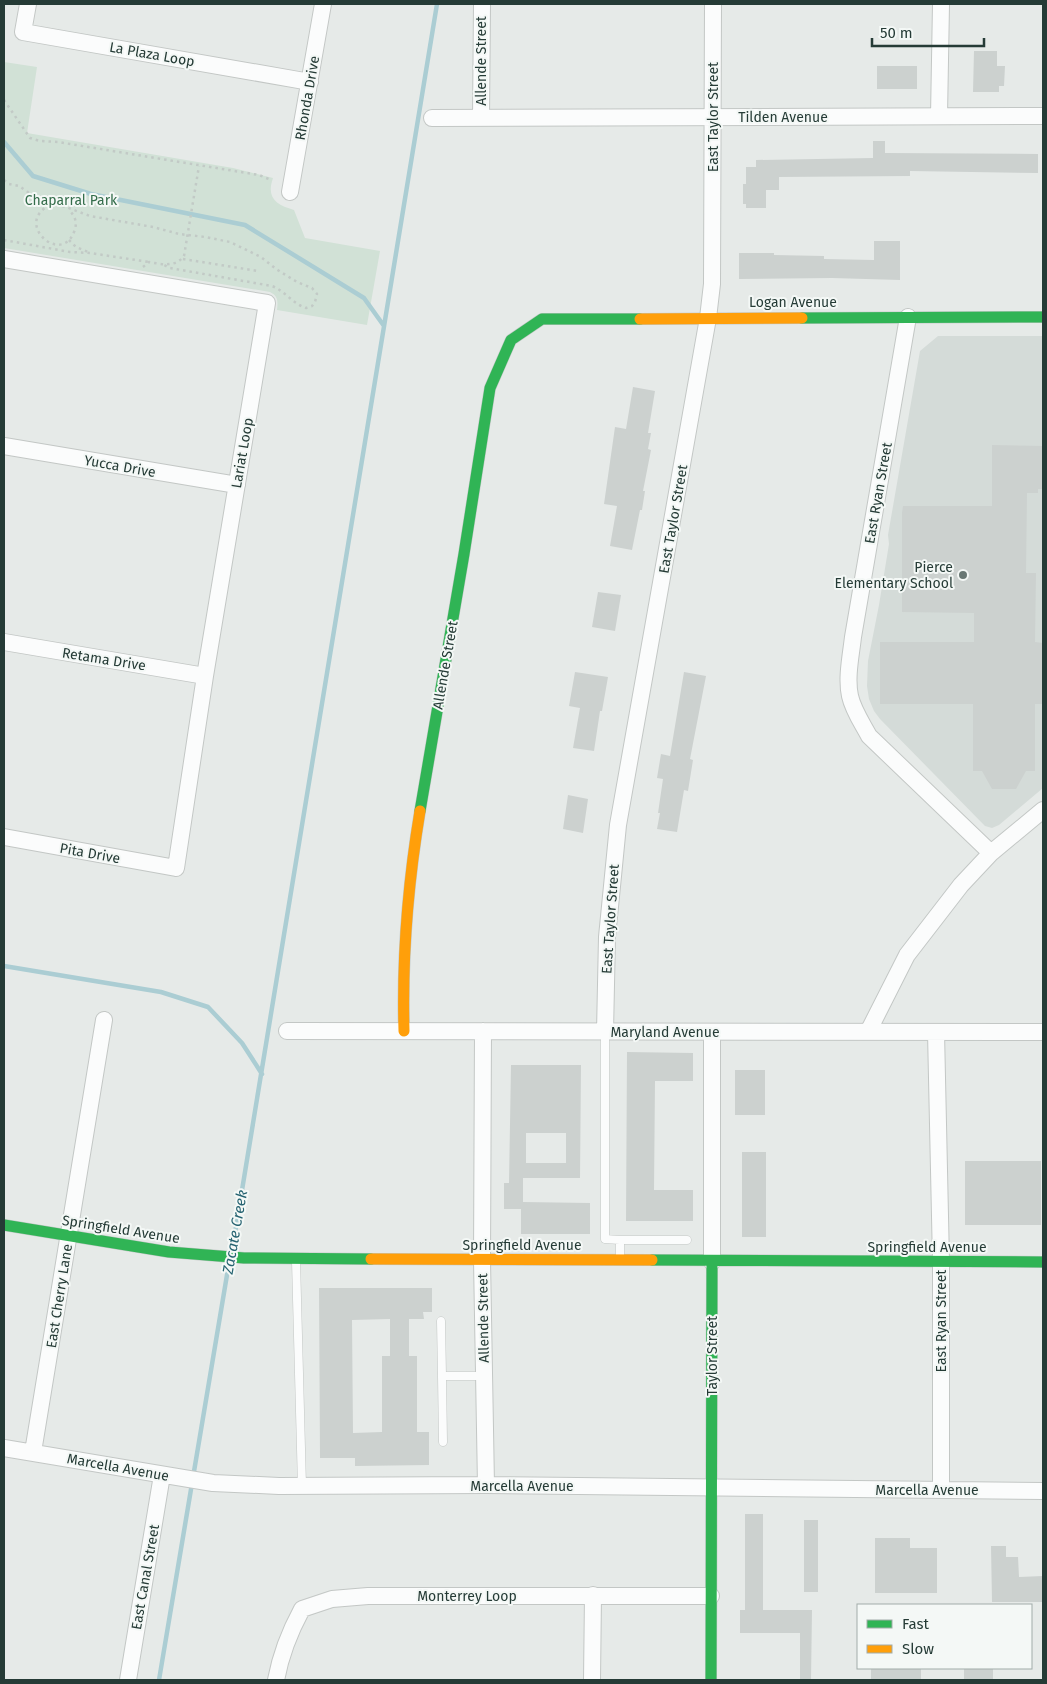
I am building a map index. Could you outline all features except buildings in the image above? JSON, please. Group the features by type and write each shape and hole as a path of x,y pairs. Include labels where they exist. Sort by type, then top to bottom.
{"street":[{"name":"La Plaza Loop","path":"28,4 23,32 310,82"},
{"name":"Rhonda Drive","path":"290,192 323,4"},
{"name":"Allende Street","path":"481,118 482,4"},
{"name":"East Taylor Street","path":"605,1032 607,937 618,825 708,318 712,284 713,4"},
{"path":"939,116 941,4"},
{"name":"Tilden Avenue","path":"432,118 1043,116"},
{"name":"Lariat Loop","path":"4,259 267,303 205,676 176,868"},
{"name":"East Ryan Street","path":"908,317 854,637 850,670 850,696 857,715 869,736 991,853"},
{"name":"Logan Avenue","path":"542,319 1043,317"},
{"name":"Allende Street","path":"404,1032 403,987 408,908 417,830 466,544 490,388 512,340 542,319"},
{"name":"Yucca Drive","path":"4,446 237,485"},
{"name":"Retama Drive","path":"4,642 205,676"},
{"path":"868,1032 907,955 961,885 991,853 1043,810"},
{"name":"Pita Drive","path":"4,838 176,868"},
{"name":"East Cherry Lane","path":"33,1452 104,1020"},
{"name":"Maryland Avenue","path":"287,1031 1043,1032"},
{"name":"Allende Street","path":"483,1032 482,1260 486,1485"},
{"name":"Taylor Street","path":"711,1680 712,1032"},
{"name":"East Ryan Street","path":"936,1032 941,1262 941,1490"},
{"name":"Springfield Avenue","path":"4,1225 210,1257 712,1262 1043,1262"},
{"name":"Marcella Avenue","path":"4,1448 213,1483 302,1486 486,1485 1043,1491"},
{"name":"East Canal Street","path":"128,1680 168,1476"},
{"path":"592,1680 593,1595"},
{"name":"Monterrey Loop","path":"276,1680 279,1662 288,1634 302,1609 332,1599 368,1596 711,1596"}],"lane":[{"path":"605,1032 605,1239 687,1240"},
{"path":"620,1240 620,1261"},
{"path":"296,1259 302,1486"},
{"path":"441,1321 443,1442"},
{"path":"442,1376 484,1376"}],"path":[{"path":"4,100 27,135 34,140 58,142 259,175 271,180"},
{"path":"164,265 176,263 183,259 186,253 199,166"},
{"path":"4,180 9,184 19,186 41,201 66,207 90,216 230,242 261,257 292,279 315,290 317,294 315,302 309,308 302,307 282,290 272,286 170,268 149,262 90,253 70,252 4,240"},
{"path":"51,204 41,211 36,224 40,237 48,242 58,244 69,240 73,234 76,222 74,216 66,207"},
{"path":"69,240 76,247 90,253"},
{"path":"43,253 48,242"},
{"path":"183,259 258,271"},
{"path":"140,270 149,262"}],"shaded area":[{"name":"Pierce Elementary School","path":"938,336 1043,336 1043,788 999,825 992,828 985,826 880,719 869,699 867,686 868,661 879,605 889,544 888,535 920,351"}],"green space":[{"name":"Chaparral Park","path":"4,62 37,67 27,133 233,168 273,178 271,191 274,200 282,206 294,210 305,238 380,251 367,325 277,310 277,299 270,292 4,248"}],"waterway":[{"path":"232,1251 437,4"},
{"path":"4,142 33,176 91,194 245,225 364,298 384,326"},
{"name":"Zacate Creek","path":"4,966 161,992 208,1007 242,1043 262,1074"},
{"name":"Zacate Creek","path":"159,1680 229,1263"}],"traffic: fast":[{"path":"802,318 1043,317"},
{"path":"420,811 490,388 511,340 542,319 640,319"},
{"path":"4,1225 169,1252 244,1258 371,1259"},
{"path":"652,1260 1043,1262"},
{"path":"711,1680 712,1262"}],"traffic: slow":[{"path":"640,319 802,318"},
{"path":"404,1031 407,921 412,865 420,811"},
{"path":"371,1259 652,1260"}],"place":[{"name":"Pierce Elementary School","path":"963,575"}]}
